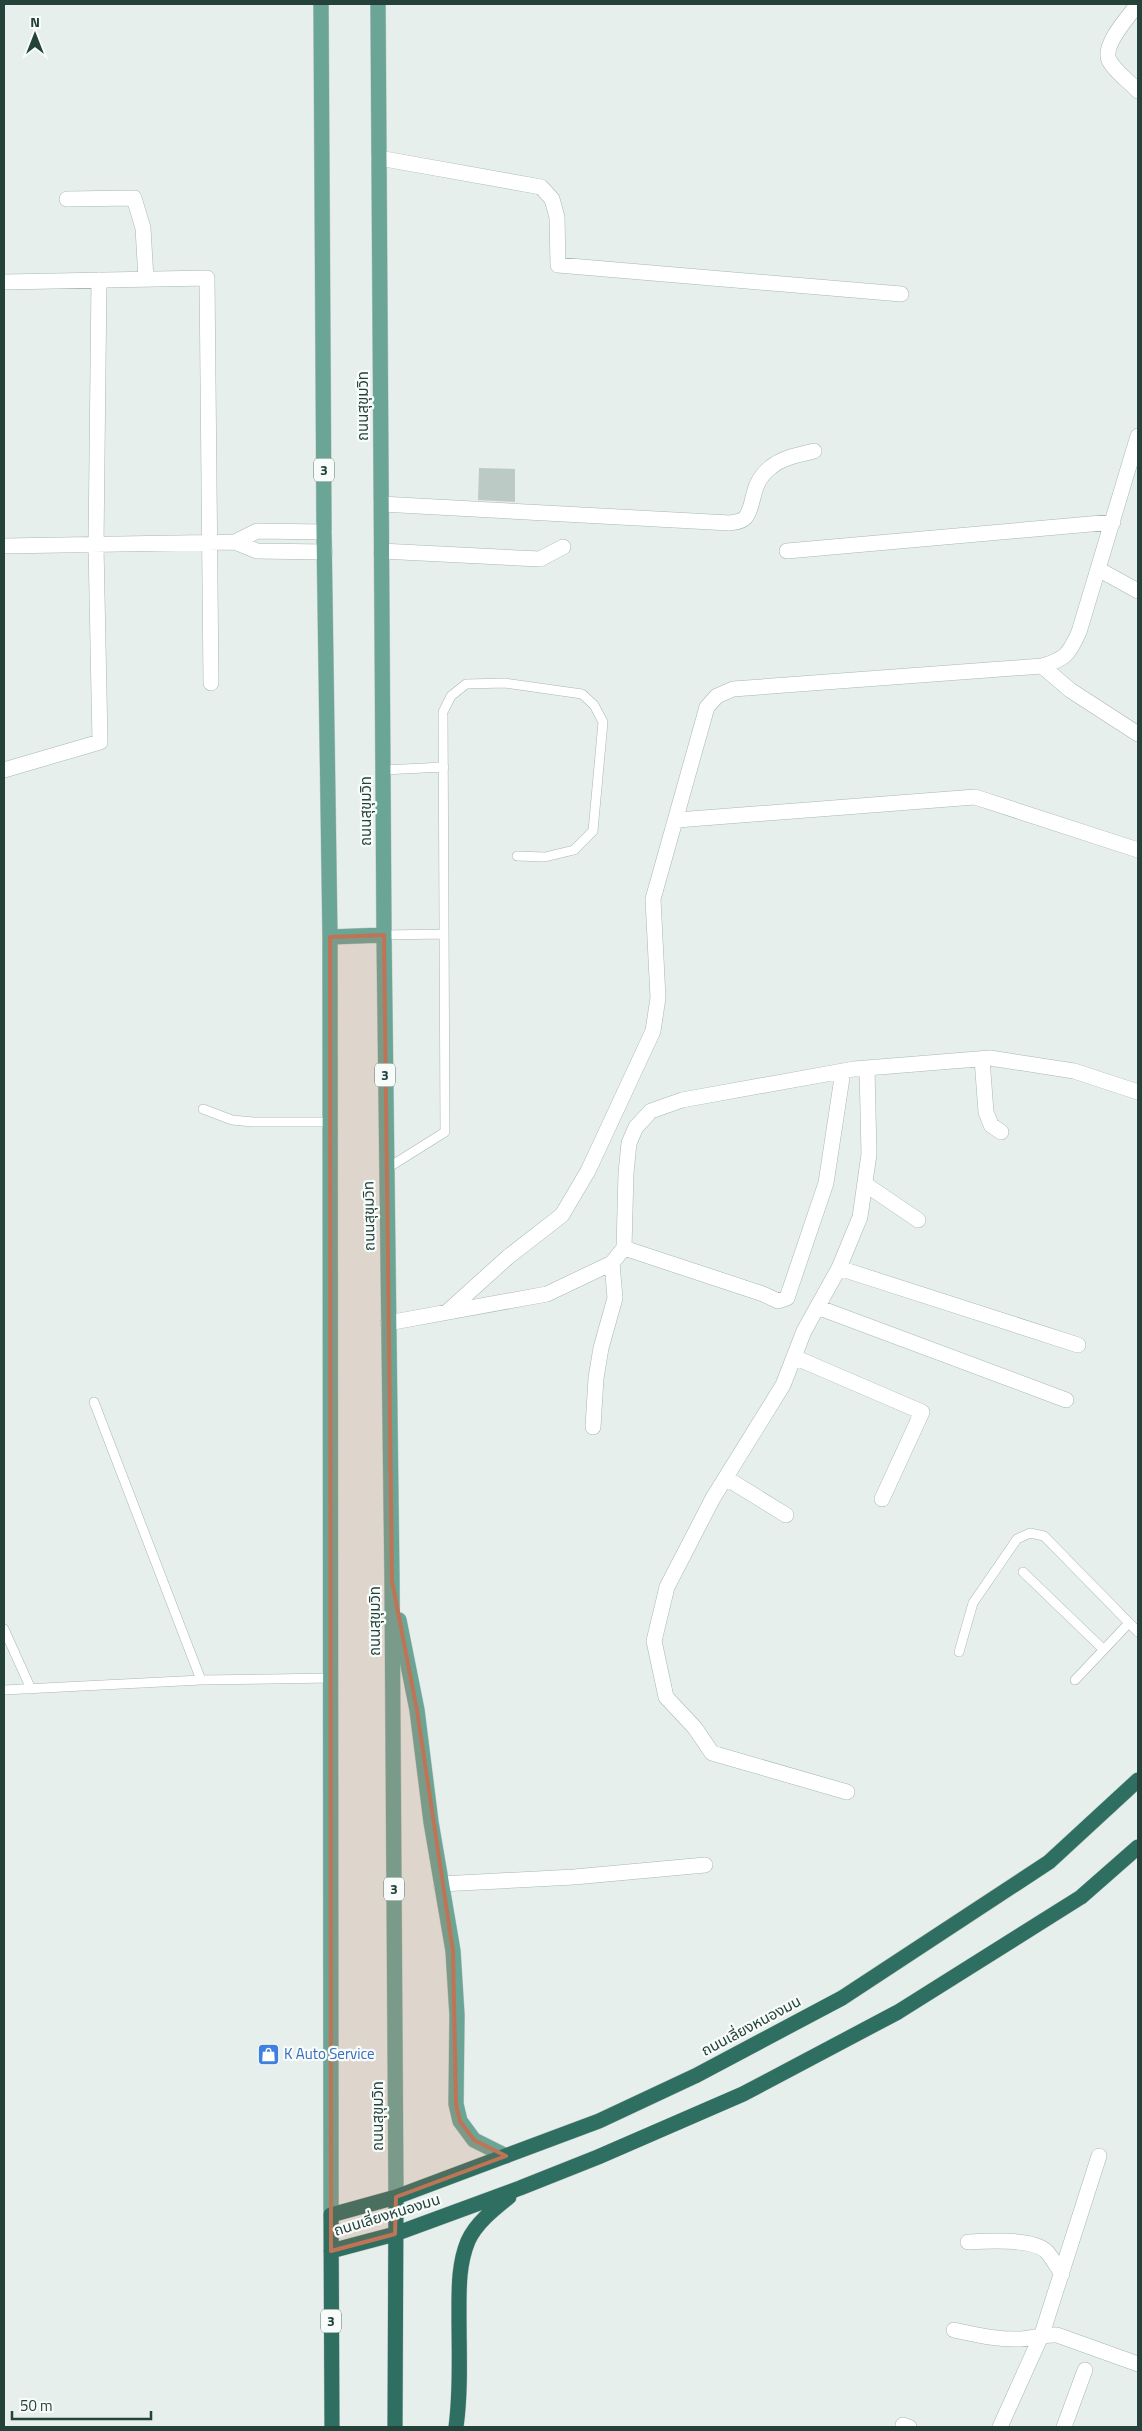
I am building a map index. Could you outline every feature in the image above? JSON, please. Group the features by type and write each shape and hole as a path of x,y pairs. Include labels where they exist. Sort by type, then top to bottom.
{"highway":[{"name":"ถนนเลี่ยงหนองมน","path":"331,2215 396,2197 608,2117 695,2076 842,1998 1049,1862 1138,1780"},
{"name":"ถนนเลี่ยงหนองมน","path":"331,2251 395,2234 520,2188 598,2157 743,2094 898,2012 1081,1897 1138,1847"},
{"path":"456,2427 462,2258 468,2240 476,2227 520,2188"},
{"name":"ถนนสุขุมวิท","path":"395,2427 396,2197"},
{"name":"3","path":"331,2215 332,2427"}],"main road":[{"name":"3","path":"321,4 324,532 330,936 331,2215"},
{"name":"ถนนสุขุมวิท","path":"378,4 386,1215 392,1581 396,2197"},
{"path":"330,936 384,935"},
{"path":"392,1581 417,1710 431,1822 453,1951 456,2015 456,2104 460,2121 474,2140 506,2156"}],"street":[{"path":"1138,4 1110,42 1107,51 1109,62 1138,91"},
{"path":"379,158 541,187 552,199 557,216 558,265 901,294"},
{"path":"67,199 134,198 143,228 146,279"},
{"path":"4,282 207,278 211,683"},
{"path":"4,770 100,742 96,546 99,280"},
{"path":"447,1312 508,1257 562,1215 588,1170 653,1031 658,998 653,899 677,820 707,708 717,696 733,689 1042,666 1061,660 1071,650 1080,632 1112,522 1135,456 1138,436"},
{"path":"381,504 730,523 740,521 746,517 755,484 770,467 787,457 814,451"},
{"path":"787,551 1112,522"},
{"path":"4,546 96,546 235,542 257,531 324,532"},
{"path":"235,542 256,551 325,552"},
{"path":"381,551 540,559 563,547"},
{"path":"1098,569 1138,591"},
{"path":"1042,666 1070,690 1138,734"},
{"path":"677,820 975,797 1138,850"},
{"path":"388,1322 547,1294 612,1263 624,1248 629,1144 636,1127 651,1111 682,1100 843,1071 990,1058 1074,1071 1138,1092"},
{"path":"982,1059 986,1112 991,1125 1001,1132"},
{"path":"847,1792 712,1753 695,1728 666,1697 654,1641 667,1588 726,1478 784,1384 804,1331 838,1268 860,1217 869,1154 867,1068"},
{"path":"624,1248 763,1294 778,1301 787,1298 826,1183 843,1071"},
{"path":"865,1184 918,1220"},
{"path":"593,1427 596,1378 601,1348 615,1298 612,1263"},
{"path":"838,1268 1078,1345"},
{"path":"818,1306 1066,1400"},
{"path":"794,1357 922,1412 882,1499"},
{"path":"726,1478 786,1515"},
{"path":"441,1884 574,1877 705,1865"},
{"path":"1000,2427 1042,2334 1099,2156"},
{"path":"968,2242 1001,2241 1026,2244 1045,2250 1062,2274"},
{"path":"954,2330 994,2339 1024,2339 1042,2334 1057,2334 1138,2364"},
{"path":"1064,2427 1085,2370"}],"lane":[{"path":"386,1169 445,1132 443,712 450,696 466,684 505,683 582,694 594,705 603,722 593,831 574,850 545,857 517,856"},
{"path":"383,770 444,767"},
{"path":"384,935 443,934"},
{"path":"203,1109 232,1120 253,1122 330,1122"},
{"path":"94,1402 201,1680"},
{"path":"959,1652 973,1603 1017,1539 1030,1532 1044,1536 1138,1632"},
{"path":"1023,1572 1103,1649"},
{"path":"1075,1680 1129,1623"},
{"path":"4,1629 31,1689"},
{"path":"4,1690 201,1680 331,1678"}],"highlighted area":[{"path":"384,935 392,1581 417,1710 453,1951 456,2104 460,2121 474,2140 506,2156 396,2197 395,2234 331,2251 330,937"}],"building":[{"path":"479,468 515,469 515,502 478,500"}],"place":[{"name":"K Auto Service","path":"268,2054"}]}
